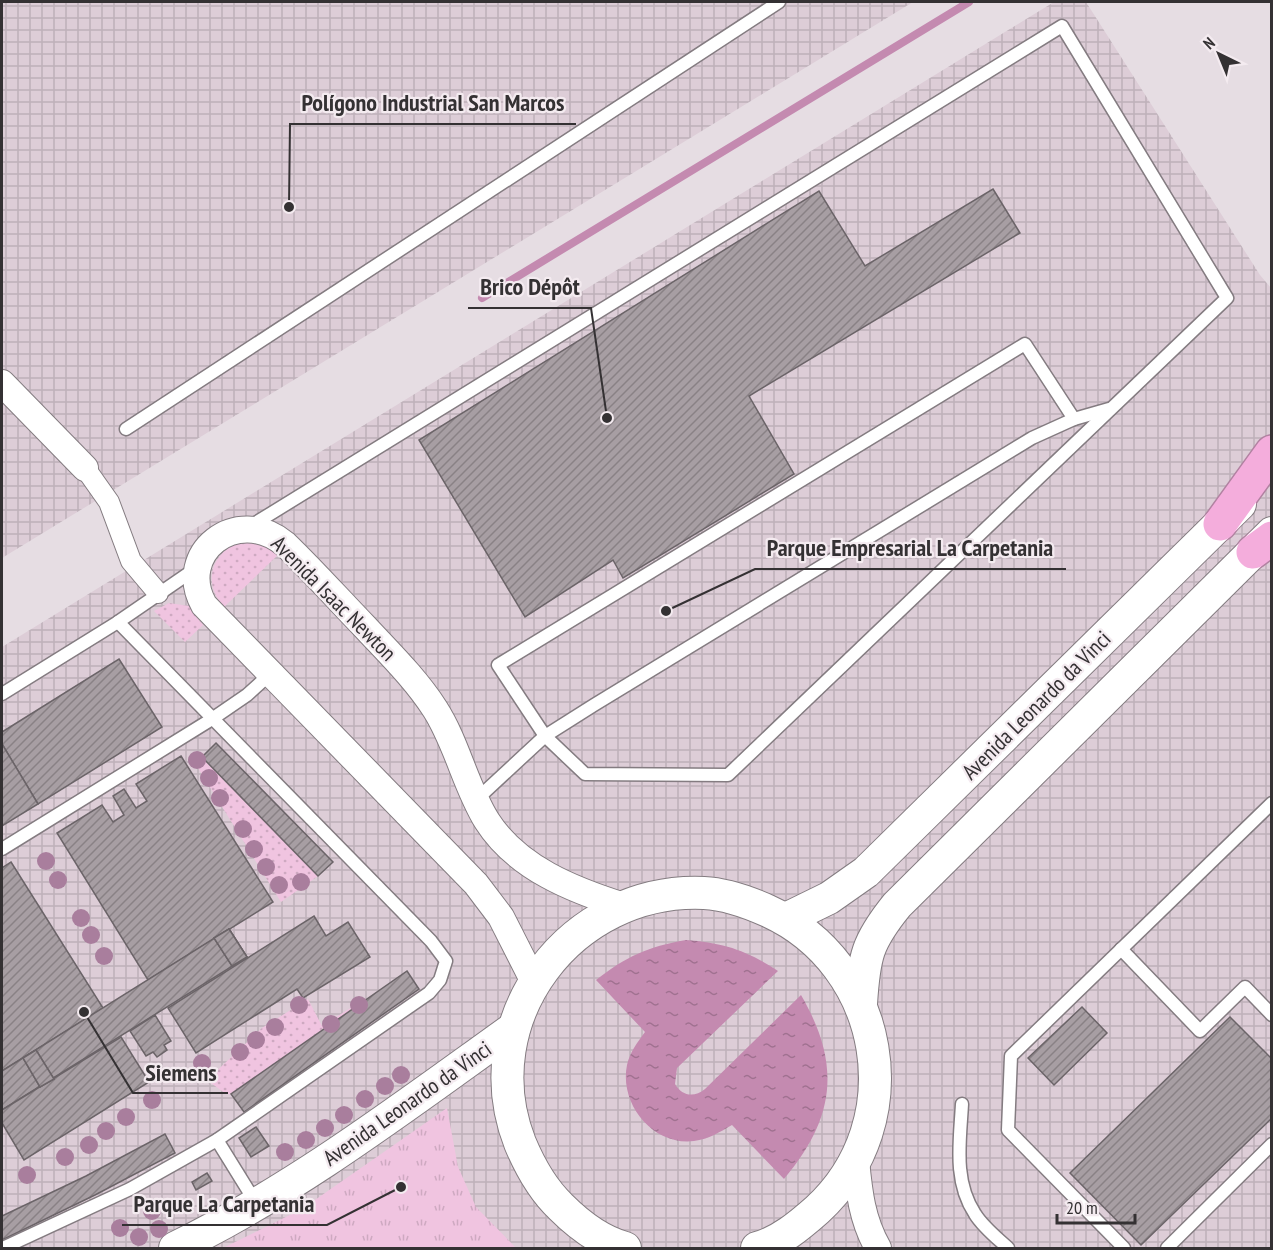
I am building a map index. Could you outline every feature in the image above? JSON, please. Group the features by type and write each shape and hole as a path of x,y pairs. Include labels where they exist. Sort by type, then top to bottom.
{"highway":[{"path":"1220,524 1272,452"}],"street":[{"path":"2,383 85,468 109,502 131,561 158,593"},
{"name":"Avenida Leonardo da Vinci","path":"786,919 829,898 866,872 1272,473"},
{"name":"Avenida Isaac Newton","path":"198,567 201,557 219,538 229,532 249,527 268,532 285,544 412,677 435,709 487,821 516,852 547,876 578,892 624,906"},
{"name":"Avenida Leonardo da Vinci","path":"861,1004 864,964 870,944 875,932 897,905 1265,541"},
{"path":"198,567 197,587 204,605 476,884 501,917 534,982"},
{"path":"625,1248 579,1224 550,1197 530,1167 512,1123 507,1076 514,1028 534,982 557,951 588,925 624,906 666,895 706,893 748,902 786,919 816,942 842,970 861,1004 872,1040 875,1089 868,1127 856,1160 831,1197 798,1227 768,1248"},
{"name":"Avenida Leonardo da Vinci","path":"175,1248 256,1203 316,1166 514,1028"},
{"path":"856,1160 861,1207 867,1229 878,1248"}],"lane":[{"path":"126,429 779,2"},
{"path":"249,527 1062,26 1227,298 729,775 585,774 545,736 498,665 1025,344 1074,419"},
{"path":"477,799 545,736 1032,438 1074,419 1113,408"},
{"path":"2,694 118,622 198,567"},
{"path":"3,1248 130,1189 217,1140 429,993 440,980 446,961 430,940 118,622"},
{"path":"2,849 212,719 247,695 270,674"},
{"path":"1124,1248 1008,1130 1011,1056 1272,803"},
{"path":"1121,949 1200,1031 1245,987 1272,1015"},
{"path":"962,1104 959,1170 965,1195 976,1215 1002,1246"},
{"path":"217,1140 256,1203"},
{"path":"1167,1248 1272,1144"}],"shaded area":[{"path":"2,2 913,2 2,558"},
{"path":"1054,2 1086,2 1260,275 1271,288 1271,1248 2,1248 2,647"}],"green space":[{"path":"243,541 260,542 278,555 224,607 213,588 213,568 224,552"},
{"path":"169,603 189,606 203,625 185,642 154,611"},
{"path":"196,752 318,876 281,902 190,755"},
{"path":"308,999 322,1026 360,1002 361,1004 231,1094 226,1094 207,1080 262,1028"},
{"path":"447,1108 458,1167 476,1207 516,1248 223,1248 302,1209"}],"water":[{"path":"686,940 712,943 734,949 778,971 677,1068 675,1084 681,1091 693,1095 705,1089 801,995 814,1020 823,1044 827,1067 827,1090 823,1112 814,1134 784,1179 732,1125 719,1133 694,1141 679,1141 665,1137 642,1120 628,1094 627,1065 632,1052 645,1032 596,980 638,954"}],"building":[{"path":"993,189 1020,233 749,396 794,474 623,578 613,560 525,617 419,440 819,191 865,266"},
{"path":"119,659 162,727 38,804 2,744 2,732"},
{"path":"216,743 333,862 318,876 202,757"},
{"path":"2,744 38,804 2,826"},
{"path":"181,756 273,902 148,980 57,833 102,805 113,822 124,815 113,796 124,789 136,808 147,801 136,784"},
{"path":"11,862 103,1008 2,1071 2,868"},
{"path":"314,916 326,936 348,922 370,957 303,998 297,989 196,1053 168,1008"},
{"path":"229,929 247,957 2,1110 2,1071"},
{"path":"229,929 247,957 232,966 214,938"},
{"path":"229,929 247,957 232,966 214,938"},
{"path":"407,971 419,989 244,1112 231,1094"},
{"path":"1082,1007 1107,1033 1054,1085 1028,1058"},
{"path":"155,1015 171,1041 164,1045 167,1050 157,1057 153,1052 146,1056 130,1031"},
{"path":"1230,1017 1272,1059 1272,1118 1141,1245 1070,1173"},
{"path":"121,1037 149,1082 24,1160 2,1123 2,1110"},
{"path":"36,1050 54,1079 40,1087 23,1058"},
{"path":"36,1050 54,1079 40,1087 23,1058"},
{"path":"256,1127 269,1146 251,1157 239,1138"},
{"path":"165,1134 175,1153 2,1240 2,1216 86,1176"},
{"path":"207,1173 212,1181 196,1190 192,1182"}],"waterway":[{"path":"482,298 969,2"}],"place":[{"name":"Polígono Industrial San Marcos","path":"289,207"},
{"name":"Brico Dépôt","path":"607,418"},
{"name":"Parque Empresarial La Carpetania","path":"666,611"},
{"name":"Siemens","path":"84,1012"},
{"name":"Parque La Carpetania","path":"401,1187"}]}
